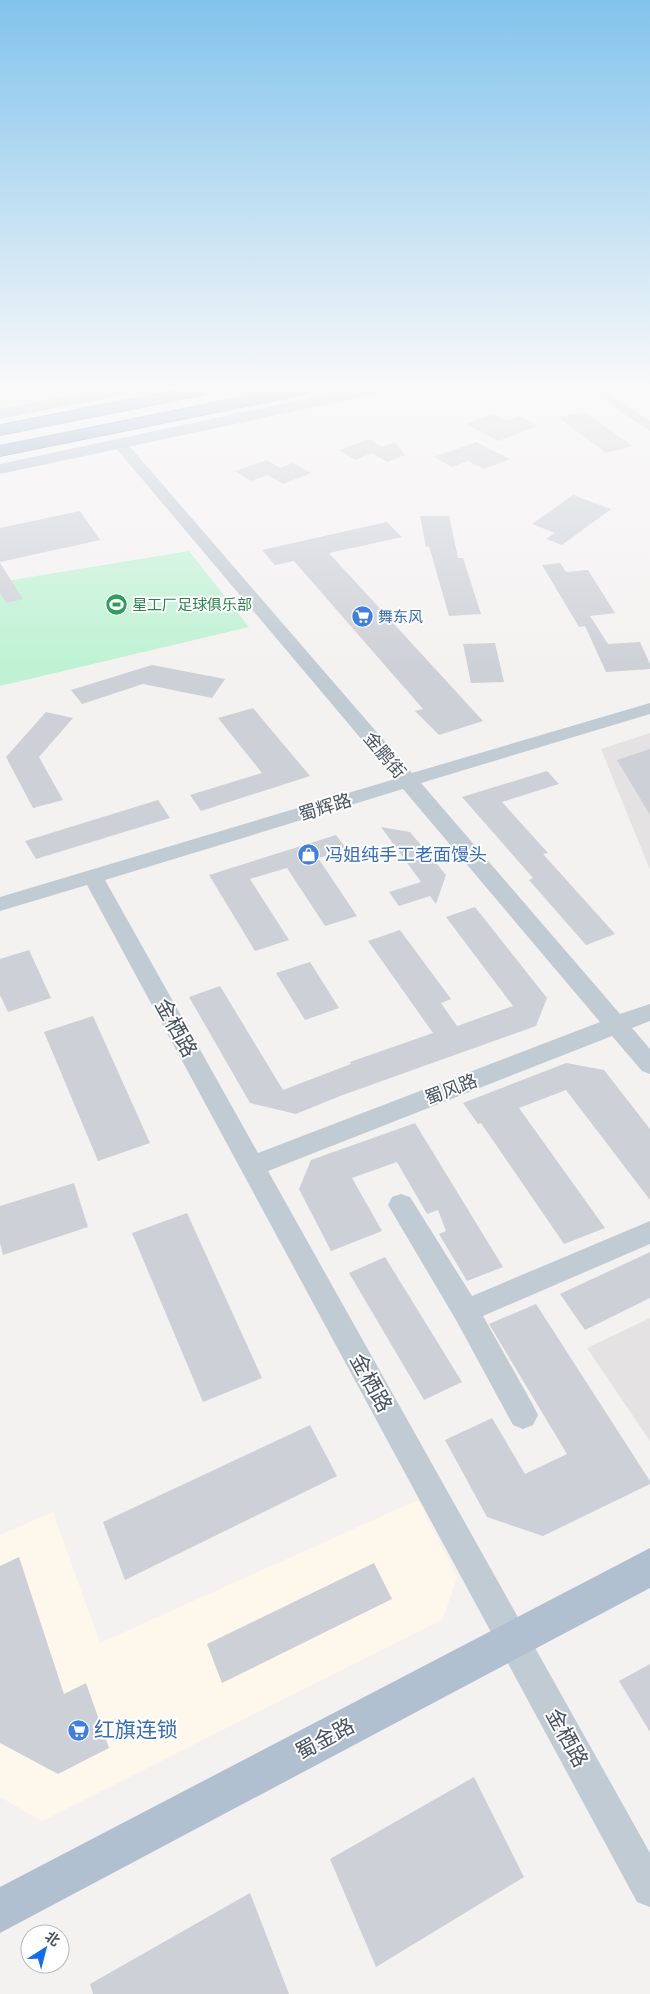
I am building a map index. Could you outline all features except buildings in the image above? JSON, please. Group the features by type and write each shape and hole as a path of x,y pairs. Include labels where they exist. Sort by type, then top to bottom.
{"main road":[{"name":"蜀金路","path":"0,1911 650,1567"}],"street":[{"name":"金鹏街","path":"153,482 650,1065"},
{"name":"蜀辉路","path":"0,904 650,708"},
{"name":"金栖路","path":"93,877 650,1889"},
{"name":"蜀风路","path":"252,1166 650,1012"},
{"path":"401,1205 466,1311 523,1415"},
{"path":"466,1311 650,1232"}],"shaded area":[{"path":"650,733 650,870 601,749"},
{"path":"650,1318 650,1441 587,1348"},
{"path":"418,1500 457,1577 443,1619 42,1821 0,1797 0,1535 53,1512 100,1643"}],"green space":[{"name":"星工厂足球俱乐部","path":"189,551 249,627 0,686 0,582"}],"place":[{"name":"星工厂足球俱乐部","path":"116,605"},
{"name":"舞东风","path":"362,617"},
{"name":"冯姐纯手工老面馒头","path":"309,854"},
{"name":"红旗连锁","path":"78,1730"}]}
